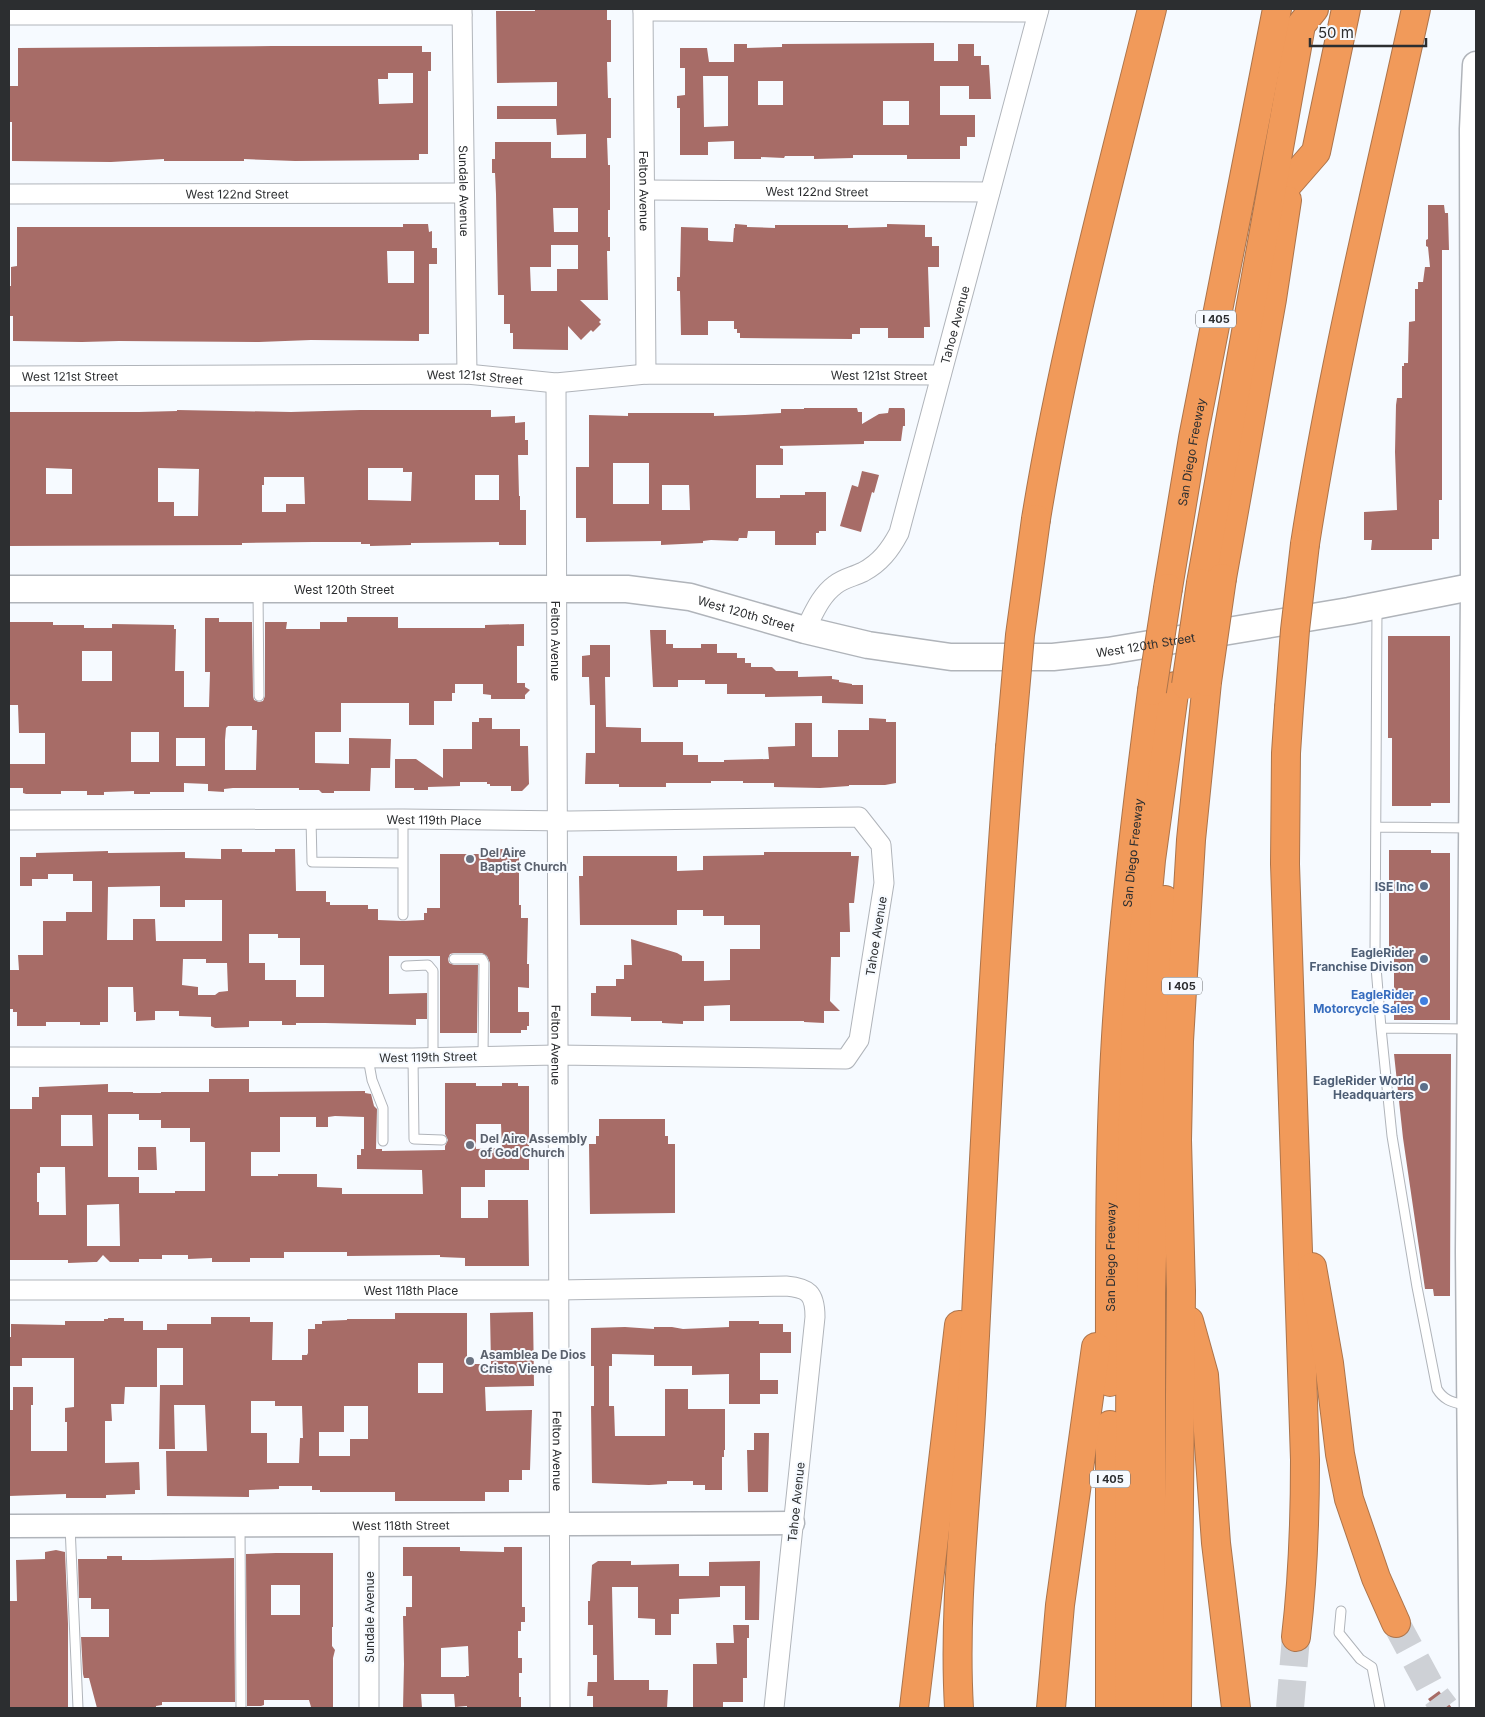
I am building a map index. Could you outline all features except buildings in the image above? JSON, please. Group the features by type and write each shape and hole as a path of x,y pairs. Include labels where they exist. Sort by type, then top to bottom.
{"highway":[{"path":"959,1708 957,1642 971,1423 986,1118 1010,748 1020,635 1046,456 1067,352 1152,9"},
{"name":"San Diego Freeway","path":"1177,1708 1181,1291 1177,1140 1179,1041 1191,840 1180,686 1195,583 1193,438 1277,9"},
{"path":"1195,583 1295,9"},
{"path":"1195,583 1301,25 1314,9"},
{"name":"San Diego Freeway","path":"1110,1708 1110,1249 1116,1039 1122,940 1136,816 1180,686 1195,583 1272,299 1290,183 1322,9"},
{"path":"1290,183 1316,152 1346,9"},
{"path":"1296,1637 1305,1524 1305,1460 1285,864 1286,753 1289,708 1295,630 1305,544 1316,476 1338,360 1416,9"},
{"path":"1129,1708 1130,1203 1136,1021 1151,860 1180,686"},
{"path":"1151,1708 1151,1293 1158,1035 1172,784 1180,686"},
{"path":"914,1708 986,1118"},
{"path":"1295,1172 1329,1363 1340,1454 1349,1498 1370,1562 1396,1623"},
{"path":"1051,1708 1060,1605 1110,1249"},
{"path":"1181,1291 1204,1375 1216,1543 1236,1708"}],"main road":[{"path":"1474,1704 1471,1406 1473,1252 1471,1029 1475,586 1473,129 1476,68"},
{"name":"West 120th Street","path":"9,589 627,589 690,597 805,630 868,645 951,657 1053,657 1108,650 1377,606 1475,586"}],"street":[{"path":"643,10 1038,10"},
{"name":"Felton Avenue","path":"643,10 646,374"},
{"name":"Tahoe Avenue","path":"805,630 821,600 833,586 878,563 890,550 899,533 1038,10"},
{"path":"9,15 462,12"},
{"name":"Sundale Avenue","path":"462,12 467,374"},
{"name":"West 122nd Street","path":"645,190 990,192"},
{"name":"West 122nd Street","path":"9,194 463,193"},
{"name":"West 121st Street","path":"9,376 467,374 556,383 646,374 941,375"},
{"name":"Felton Avenue","path":"556,383 556,1056 560,1708"},
{"name":"Tahoe Avenue","path":"846,1058 859,1040 884,883 880,845 859,817"},
{"name":"West 119th Place","path":"9,820 403,819 557,821 859,817"},
{"name":"West 119th Street","path":"9,1057 413,1058 556,1056 846,1058"},
{"name":"West 118th Place","path":"9,1290 558,1290 786,1286 801,1287 812,1296"},
{"name":"Tahoe Avenue","path":"774,1708 815,1317 815,1304 812,1296"},
{"name":"West 118th Street","path":"9,1526 793,1523"},
{"name":"Sundale Avenue","path":"369,1526 369,1708"}],"lane":[{"path":"258,589 259,696"},
{"path":"1377,606 1376,955 1392,1136 1417,1287 1437,1389 1442,1398 1471,1406"},
{"path":"403,819 403,915"},
{"path":"311,820 312,862 403,862"},
{"path":"1376,828 1472,828"},
{"path":"454,959 482,959 484,963 483,1056"},
{"path":"406,966 428,966 433,971 433,1057"},
{"path":"1381,1028 1471,1029"},
{"path":"368,1058 372,1080 383,1108 384,1141"},
{"path":"413,1058 414,1139 442,1140"},
{"path":"70,1526 78,1708"},
{"path":"240,1526 241,1708"},
{"path":"1341,1611 1339,1633 1360,1659 1372,1668 1380,1708"}],"tunnel":[{"path":"1396,1623 1433,1692 1445,1708"},
{"path":"1290,1708 1296,1637"}],"place":[{"name":"Del Aire Baptist Church","path":"470,859"},
{"name":"ISE Inc","path":"1424,886"},
{"name":"EagleRider Franchise Divison","path":"1424,959"},
{"name":"EagleRider Motorcycle Sales","path":"1424,1001"},
{"name":"EagleRider World Headquarters","path":"1424,1087"},
{"name":"Del Aire Assembly of God Church","path":"470,1145"},
{"name":"Asamblea De Dios Cristo Viene","path":"470,1361"}]}
